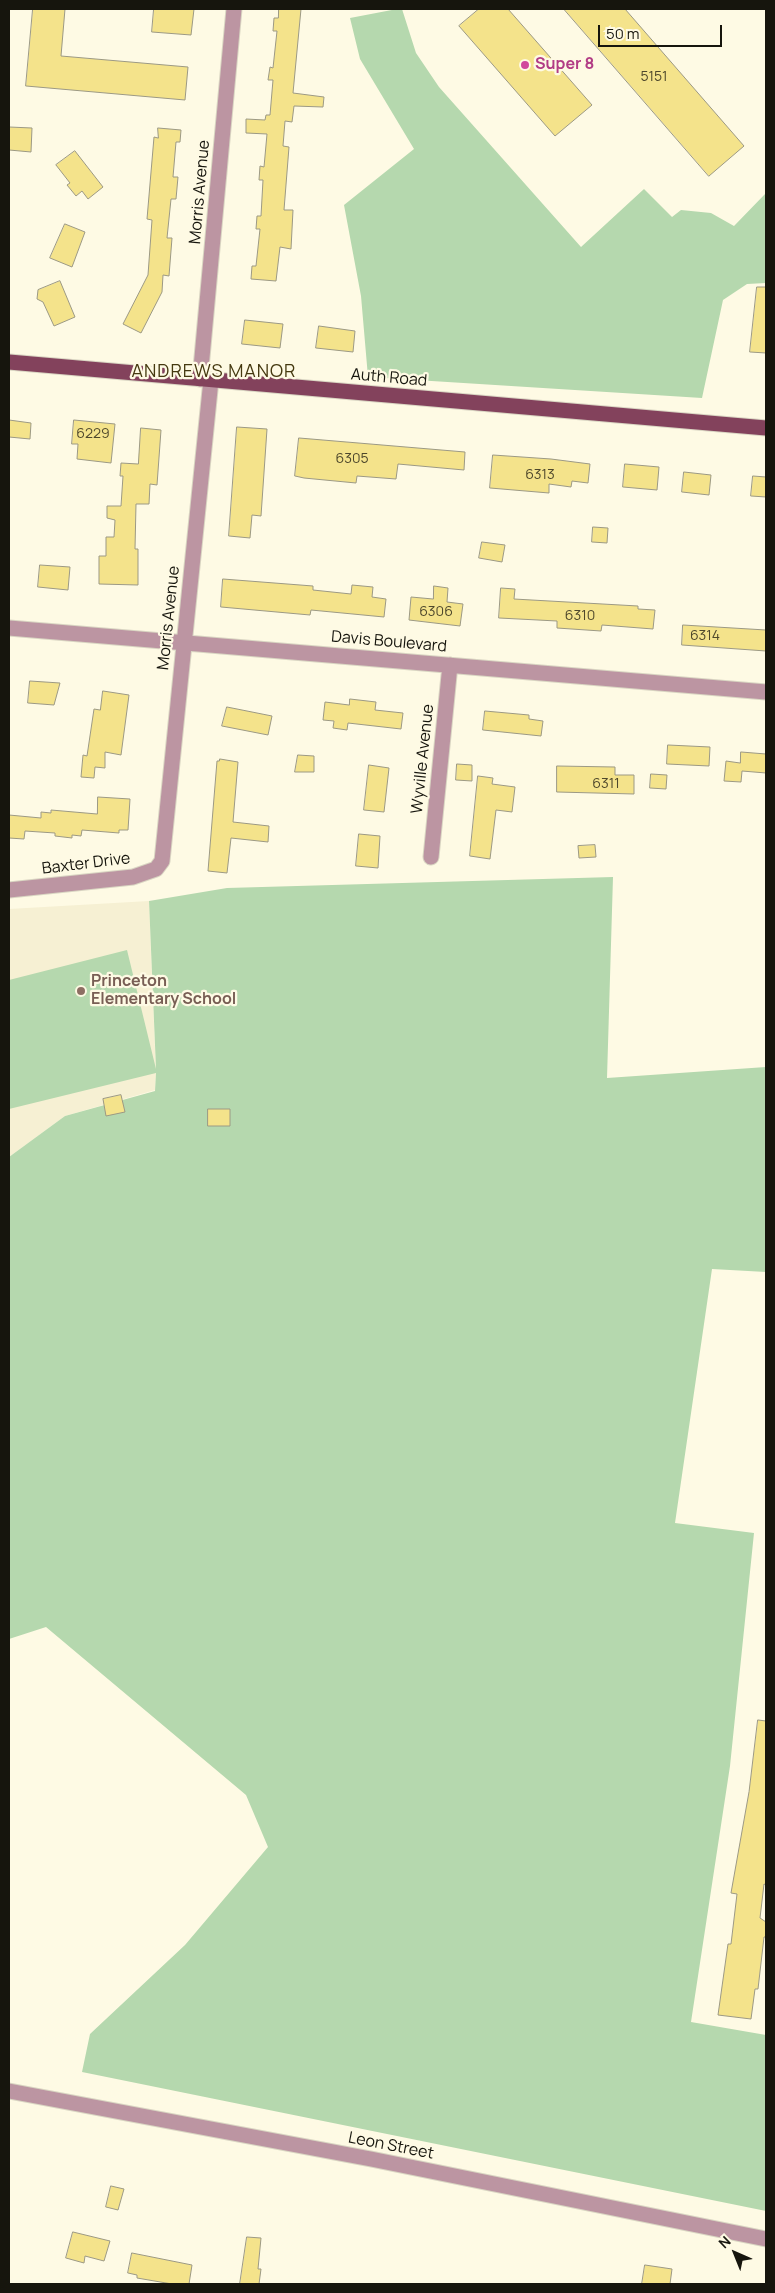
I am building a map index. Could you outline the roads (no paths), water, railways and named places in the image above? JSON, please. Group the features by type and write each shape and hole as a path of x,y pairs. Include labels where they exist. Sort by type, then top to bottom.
{"main road":[{"name":"Auth Road","path":"9,362 766,428"}],"street":[{"name":"Morris Avenue","path":"162,861 184,642 234,9"},
{"name":"Davis Boulevard","path":"9,628 766,692"},
{"name":"Wyville Avenue","path":"431,857 450,665"},
{"name":"Baxter Drive","path":"9,890 133,877 156,869 162,861"},
{"name":"Leon Street","path":"9,2091 371,2159 766,2240"}],"place":[{"name":"Super 8","path":"525,65"},
{"name":"Princeton Elementary School","path":"81,991"}],"district":[{"name":"ANDREWS MANOR","path":"214,372"}]}
